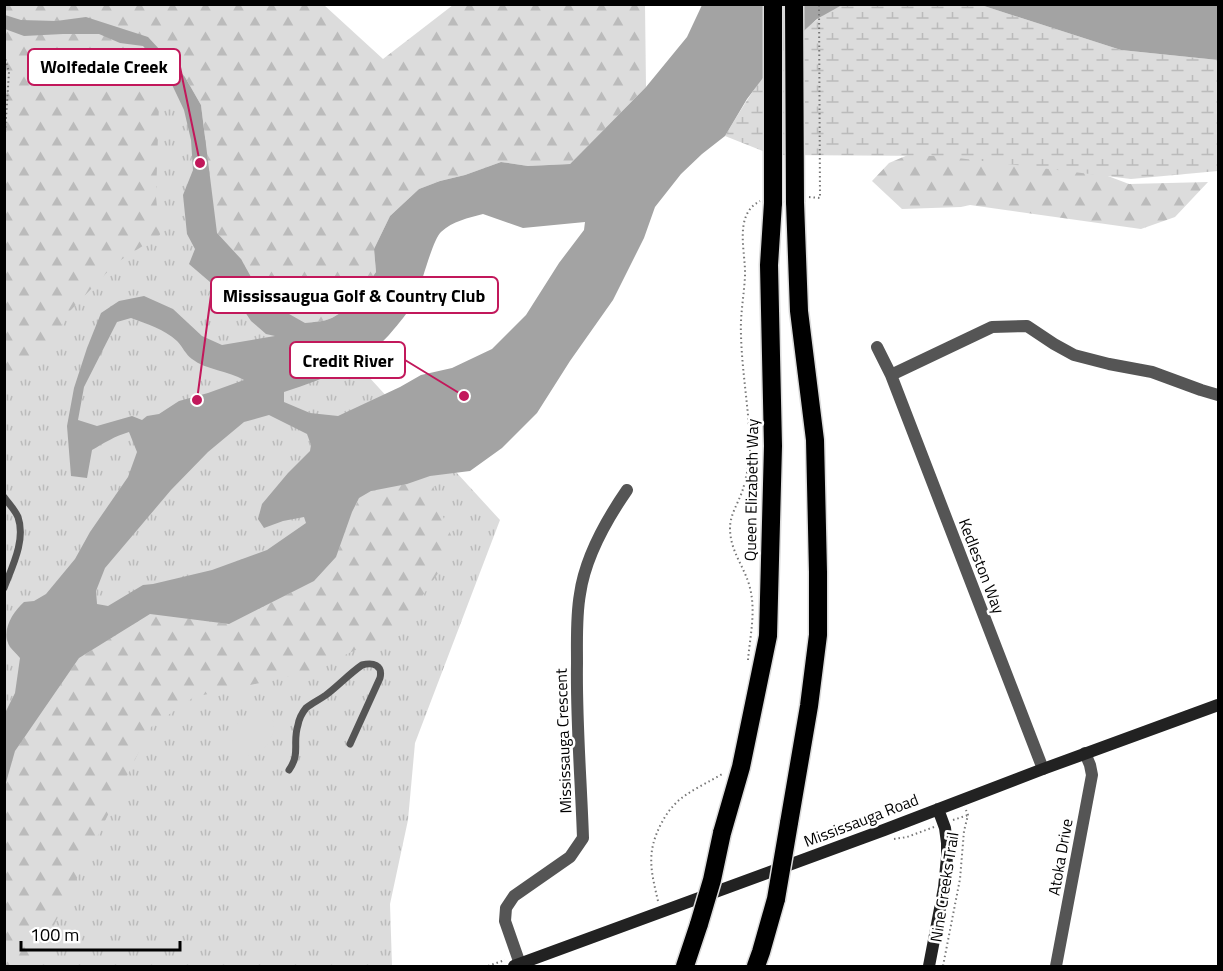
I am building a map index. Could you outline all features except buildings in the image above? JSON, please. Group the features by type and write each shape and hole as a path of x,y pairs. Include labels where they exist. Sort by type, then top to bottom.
{"highway":[{"name":"Queen Elizabeth Way","path":"685,966 712,880 741,767 768,636 773,446 768,201 773,4"},
{"path":"759,962 776,899 809,706 818,635 815,440 799,311 802,200 794,4"}],"main road":[{"name":"Mississauga Road","path":"517,965 1218,705"},
{"path":"929,966 944,888 947,856 945,828 938,809"}],"street":[{"path":"891,375 992,327 1026,326 1074,355 1152,372 1218,395"},
{"name":"Kedleston Way","path":"877,347 891,375 1043,769"},
{"name":"Mississauga Crescent","path":"517,965 504,921 506,908 514,896 570,857 583,838 577,687 580,593 590,558 612,512 627,490"},
{"name":"Atoka Drive","path":"1056,966 1092,775 1085,753"}],"lane":[{"path":"4,497 18,518 20,536 18,549 4,588"},
{"path":"289,770 296,756 295,735 303,712 362,666 375,664 381,672 380,678 350,744"}],"path":[{"path":"802,200 820,198 819,4"},
{"path":"4,55 9,72 4,149"},
{"path":"747,666 753,608 750,586 734,553 730,527 750,456 741,335 745,274 743,231 745,215 753,204 768,201"},
{"path":"661,912 652,874 653,839 666,814 678,800 726,771"},
{"name":"Nine Creeks Trail","path":"943,966 958,898 967,814 961,817"},
{"path":"488,966 498,962"}],"green space":[{"path":"5,5 153,41 280,280 500,520 415,743 408,820 390,904 392,966 5,966"},
{"path":"5,5 324,5 383,59 453,5 645,5 646,87 570,164 528,166 501,162 419,189 390,216 374,249 376,272 361,292 336,316 305,324 275,306 256,286 241,259 217,233 201,105 185,77 151,70 159,104 156,197 160,235 116,263 70,311 42,359 5,392"},
{"path":"842,5 981,5 1121,50 1218,60 1218,171 1131,179 941,156 773,155 725,136 766,73 790,43 821,17"},
{"path":"915,152 1071,162 1129,184 1208,182 1175,217 1141,229 970,205 902,209 872,181 889,163"},
{"path":"430,476 441,512 456,547 399,630 306,673 194,697 151,727 34,966 5,966 5,786 15,751 79,658 150,614 229,624 314,581 336,557 359,498 371,490 407,484"},
{"path":"248,717 268,717 272,719 274,725 266,746 245,757 235,752 233,735 237,724"}],"shaded area":[{"path":"702,5 842,5 817,19 787,46 747,99 725,136 681,174 655,207 644,238 613,300 537,413 502,448 470,471 430,476 407,484 371,491 359,498 336,557 314,581 229,624 150,614 79,658 15,751 5,786 5,713 15,693 20,658 7,641 9,622 24,602 34,601 46,594 75,559 90,532 128,477 137,452 129,432 92,450 87,478 71,476 67,426 74,388 101,313 119,301 144,296 173,309 202,336 222,345 275,336 266,334 251,321 239,303 189,264 195,249 187,234 183,195 193,170 191,140 184,110 166,72 143,46 120,43 99,34 24,36 5,29 5,15 21,20 56,21 86,17 148,37 185,77 201,105 217,233 241,259 256,286 275,306 305,323 323,321 336,316 355,299 376,272 374,249 390,216 419,189 501,162 528,166 570,164 646,87 687,37","holes":["483,214 523,228 585,222 584,230 559,263 526,315 492,349 452,368 421,375 338,416 310,413 284,402 284,392 344,368 383,341 415,300 431,252 441,232 456,223","131,318 155,327 177,341 198,363 244,380 179,401 159,414 147,416 142,420 132,416 97,426 78,420 84,387 117,322","269,415 307,434 311,445 310,451 262,504 258,519 264,528 304,517 306,523 267,550 212,570 143,585 108,606 97,604 96,591 105,568 171,490 208,452 244,422"]},
{"path":"981,5 1218,5 1218,60 1121,50"}],"place":[{"name":"Wolfedale Creek","path":"200,163"},
{"name":"Credit River","path":"464,396"},
{"name":"Mississaugua Golf & Country Club","path":"197,400"}]}
